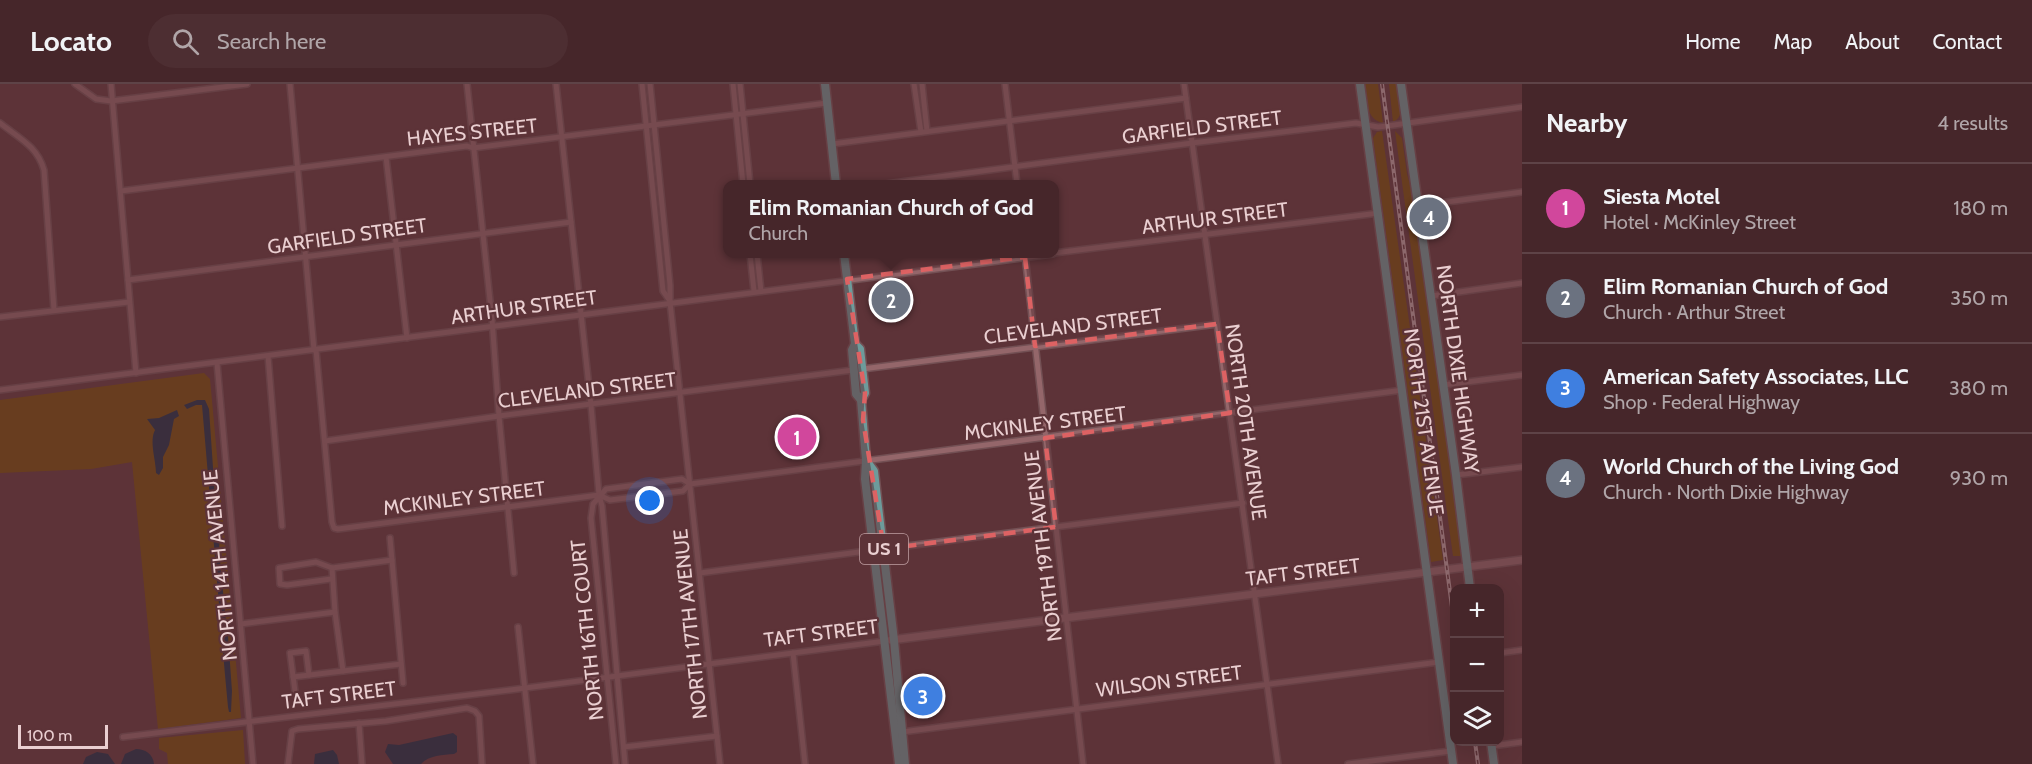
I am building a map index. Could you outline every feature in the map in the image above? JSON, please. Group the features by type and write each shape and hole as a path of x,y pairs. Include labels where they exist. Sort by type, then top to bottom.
{"main road":[{"path":"825,84 836,180"},
{"name":"NORTH 21ST AVENUE","path":"1360,84 1453,764"},
{"name":"NORTH DIXIE HIGHWAY","path":"1401,84 1469,584"},
{"name":"US 1","path":"844,258 855,344 860,349 858,370 865,393 861,400 866,460 865,479 873,550 903,732 905,764"},
{"name":"US 1","path":"866,460 874,471 884,549 899,764"},
{"path":"1491,746 1494,764"}],"street":[{"path":"75,84 96,99 111,101 247,84"},
{"path":"111,84 136,373"},
{"path":"290,84 305,256 325,441"},
{"path":"467,84 493,327 514,573"},
{"name":"NORTH 16TH COURT","path":"556,84 602,506 625,764"},
{"name":"NORTH 17TH AVENUE","path":"642,84 663,291 670,302"},
{"name":"NORTH 17TH AVENUE","path":"650,84 670,302 720,764"},
{"path":"733,84 749,180"},
{"path":"740,84 739,114 743,180"},
{"path":"914,84 924,132"},
{"path":"922,84 924,132"},
{"path":"1005,84 1017,180"},
{"name":"NORTH 20TH AVENUE","path":"1184,84 1278,764"},
{"path":"832,144 1186,98"},
{"name":"HAYES STREET","path":"121,191 467,146 473,148 827,103"},
{"name":"GARFIELD STREET","path":"915,180 1356,123 1378,127 1522,108"},
{"path":"0,123 31,146 40,158 44,170 54,310"},
{"path":"386,157 407,338"},
{"path":"1417,206 1522,192"},
{"name":"ARTHUR STREET","path":"1059,252 1379,213"},
{"name":"GARFIELD STREET","path":"128,280 571,222"},
{"path":"750,258 754,291"},
{"path":"757,258 761,291"},
{"name":"ARTHUR STREET","path":"0,390 493,327 1003,258"},
{"name":"NORTH 19TH AVENUE","path":"1025,258 1083,764"},
{"path":"1431,296 1522,283"},
{"path":"0,317 129,302"},
{"name":"CLEVELAND STREET","path":"325,441 499,416 1217,324"},
{"path":"268,356 282,526"},
{"name":"NORTH 14TH AVENUE","path":"217,363 253,764"},
{"path":"1443,385 1522,375"},
{"name":"MCKINLEY STREET","path":"599,495 610,500 683,491 690,484 1403,390"},
{"name":"MCKINLEY STREET","path":"325,441 334,528 338,530 581,498 599,495 606,489 682,479 690,484"},
{"path":"1456,475 1522,467"},
{"name":"NORTH 16TH COURT","path":"599,495 591,512 616,764"},
{"path":"581,498 591,512"},
{"path":"884,549 1243,503"},
{"path":"390,538 403,682"},
{"path":"700,573 873,550"},
{"path":"331,579 280,584 279,568 316,562 332,568 392,560"},
{"name":"TAFT STREET","path":"123,737 710,665 1066,617 1522,560"},
{"path":"332,568 331,579 343,671"},
{"path":"241,624 335,612"},
{"path":"518,627 533,764"},
{"path":"1504,652 1522,650"},
{"path":"296,699 290,653 306,651 309,675"},
{"path":"793,653 805,764"},
{"name":"WILSON STREET","path":"903,732 1440,662"},
{"path":"293,677 401,664"},
{"path":"288,764 292,731 298,729 386,721 466,708 475,711 479,717 482,764"},
{"path":"359,723 362,764"},
{"path":"624,747 717,736"},
{"path":"1504,743 1522,742"},
{"path":"1348,764 1451,751"}],"highlighted area":[{"path":"1025,257 1035,346 1217,324 1230,413 1045,438 1056,527 884,549 863,420 865,393 847,279"}],"shaded area":[{"path":"1365,84 1378,84 1383,123 1377,121 1370,113"},
{"path":"1389,84 1397,84 1401,105 1400,115 1393,122"},
{"path":"1382,131 1443,560 1431,562 1373,138 1377,132"},
{"path":"1395,131 1402,138 1407,174 1414,200 1462,556 1453,556"},
{"path":"204,373 210,379 241,718 158,729 132,462 91,469 0,473 0,400"},
{"path":"243,730 245,764 168,764 167,753 159,749 159,738"}],"water":[{"path":"197,400 205,400 209,409 226,622 232,622 234,635 228,636 232,691 231,712 228,707 202,405 187,409 184,405"},
{"path":"177,410 179,416 174,419 169,445 163,457 163,468 159,475 156,473 153,445 155,430 147,419 159,418"},
{"path":"453,733 457,736 457,752 432,757 421,764 393,764 385,752 388,744 399,745"},
{"path":"136,749 148,753 154,764 121,764 125,754"},
{"path":"333,750 339,764 314,764 315,754"},
{"path":"97,752 108,754 115,764 83,764 86,757"}],"railway":[{"path":"1382,84 1450,592"},
{"path":"1476,746 1478,764"}],"place":[{"name":"World Church of the Living God","path":"1429,217"},
{"name":"Elim Romanian Church of God","path":"891,300"},
{"name":"Siesta Motel","path":"797,437"},
{"name":"American Safety Associates, LLC","path":"923,696"}]}
